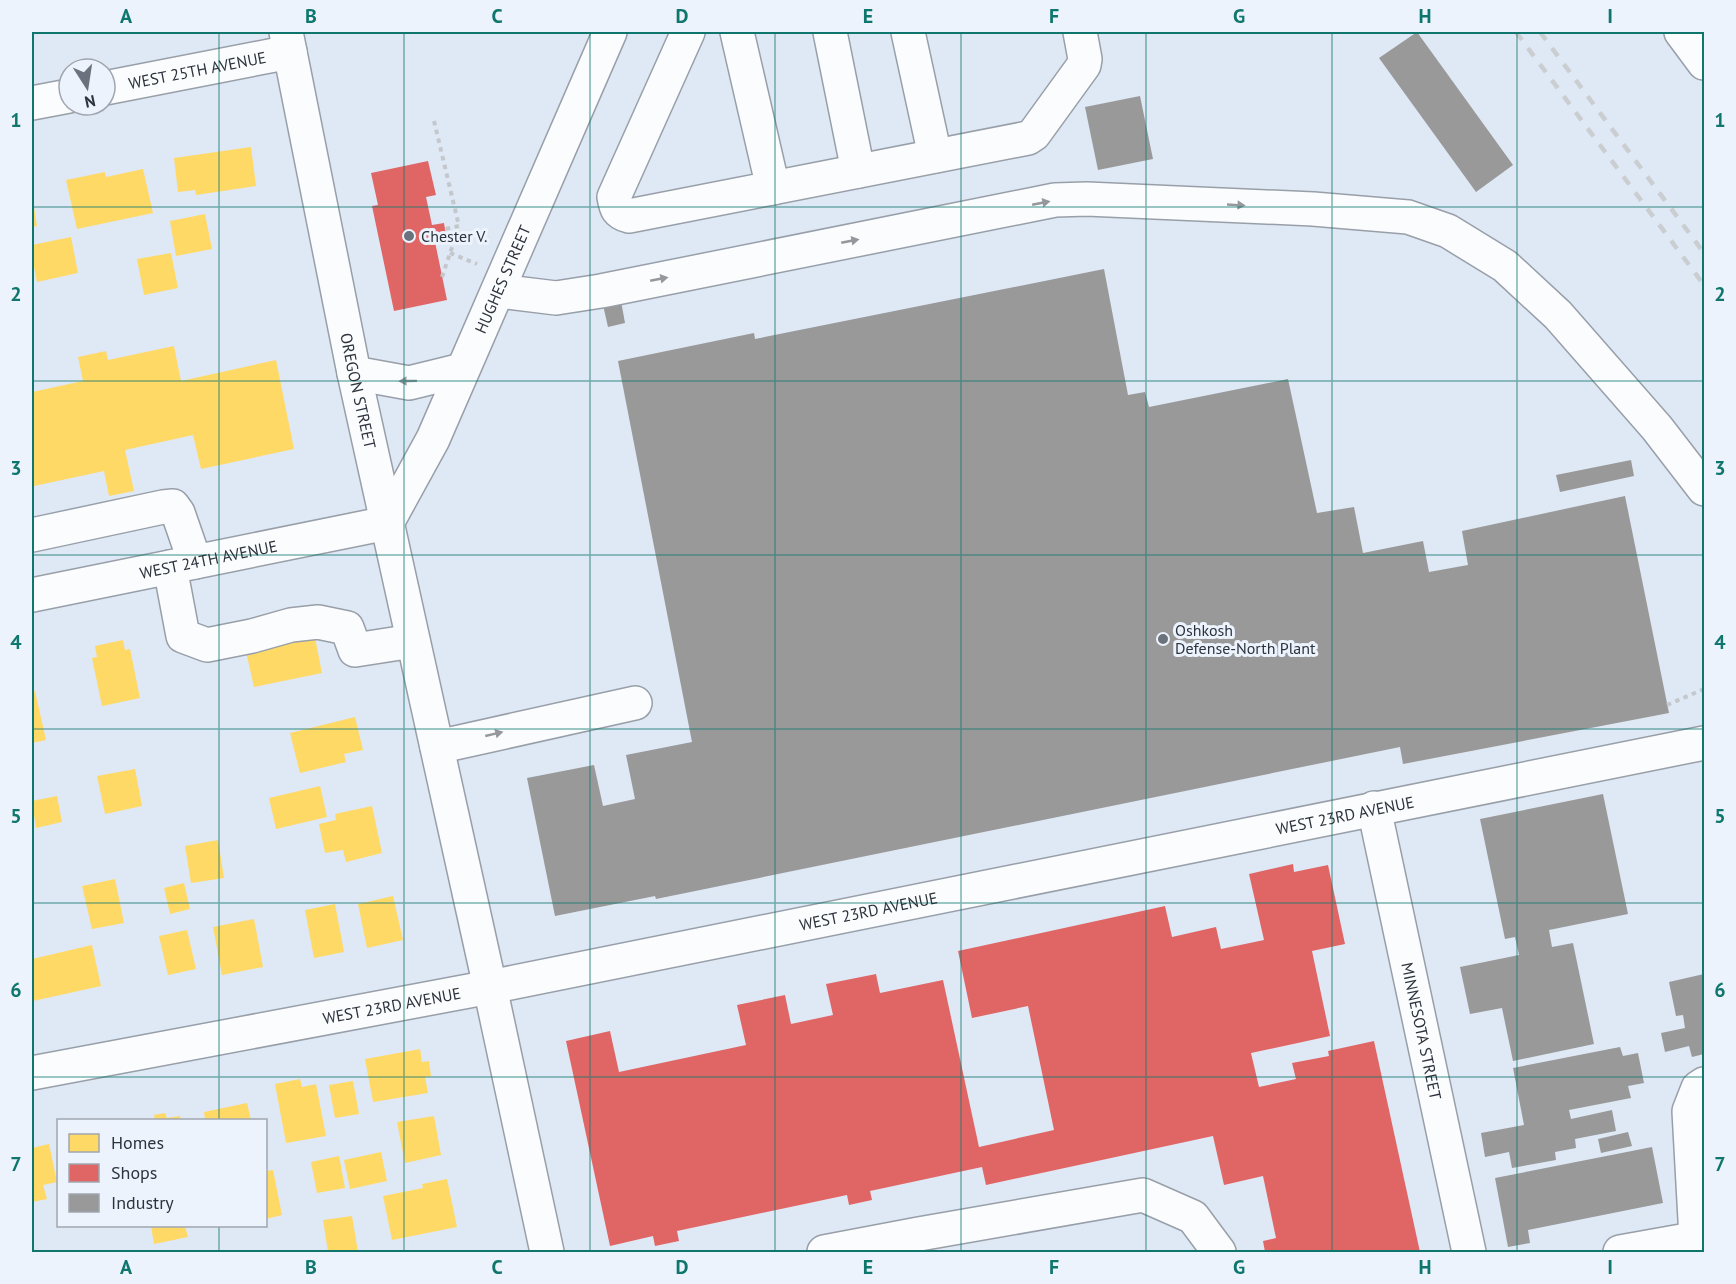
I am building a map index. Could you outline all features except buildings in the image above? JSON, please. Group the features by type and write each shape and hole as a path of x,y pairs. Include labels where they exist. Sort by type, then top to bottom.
{"street":[{"name":"HUGHES STREET","path":"387,523 433,439 610,32"},
{"path":"688,32 614,197 616,207 622,214 629,216 1028,138 1034,134 1084,65 1086,59 1080,32"},
{"path":"737,32 773,188"},
{"path":"830,32 858,171"},
{"path":"908,32 935,156"},
{"path":"1681,32 1704,63"},
{"name":"WEST 25TH AVENUE","path":"117,85 288,42"},
{"name":"OREGON STREET","path":"288,42 354,373 547,1252"},
{"path":"32,103 57,98"},
{"path":"498,291 556,298 601,291 1055,200 1087,199 1301,208 1408,217 1448,231 1505,266 1558,315 1657,428 1704,489"},
{"path":"354,373 409,383 462,370"},
{"path":"32,535 173,506 178,513 182,565 183,636 207,645 291,625 318,622 347,628 354,650 413,641"},
{"name":"WEST 24TH AVENUE","path":"32,595 387,523"},
{"path":"437,747 635,703"},
{"name":"WEST 23RD AVENUE","path":"32,1073 490,987 1704,742"},
{"name":"MINNESOTA STREET","path":"1374,808 1469,1252"},
{"path":"1620,1252 1700,1238 1689,1111 1698,1089 1704,1084"},
{"path":"836,1251 921,1243 1143,1195 1193,1217 1219,1252"}],"path":[{"path":"434,121 459,226 442,277"},
{"path":"445,229 459,226"},
{"path":"1667,705 1704,689"}],"railway":[{"path":"1516,32 1704,285"},
{"path":"1540,32 1704,253"}],"place":[{"name":"Chester V.","path":"409,236"},
{"name":"Oshkosh Defense-North Plant","path":"1163,639"}]}
